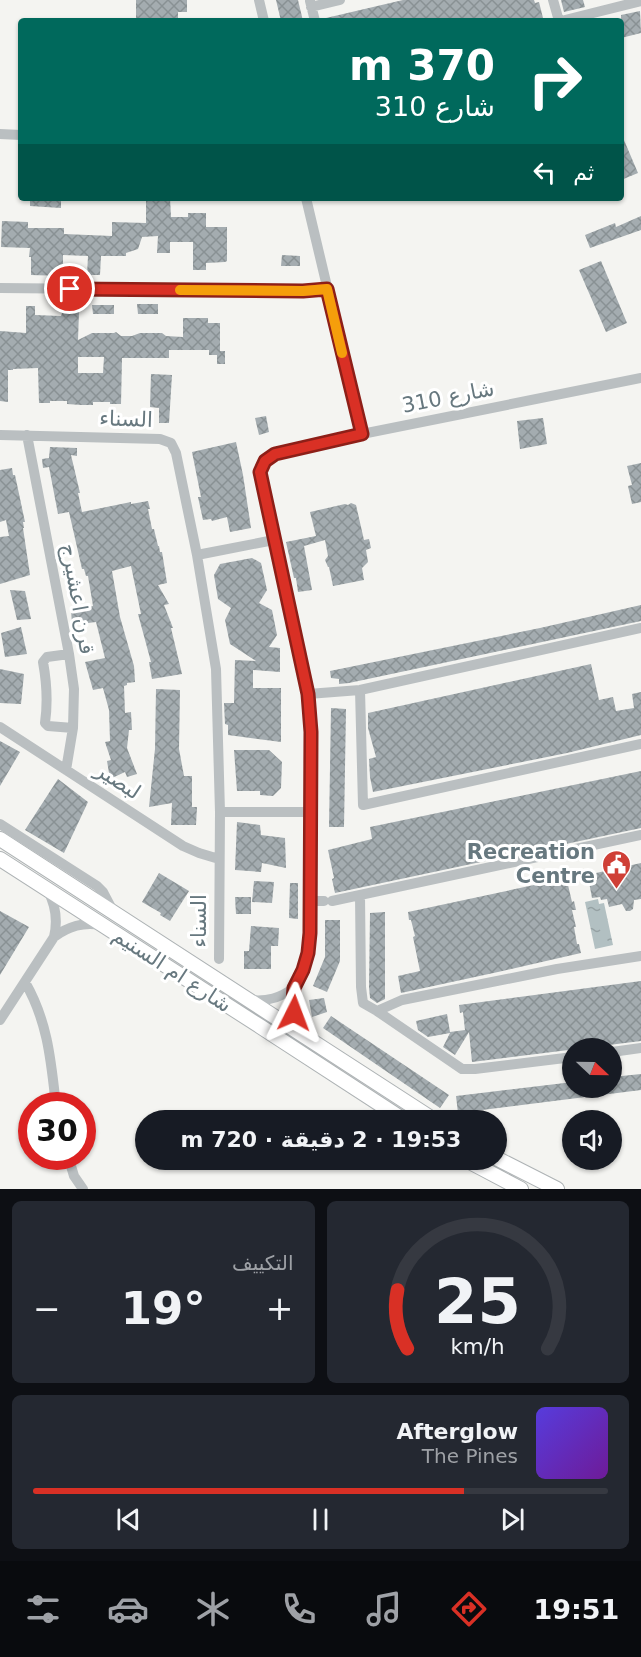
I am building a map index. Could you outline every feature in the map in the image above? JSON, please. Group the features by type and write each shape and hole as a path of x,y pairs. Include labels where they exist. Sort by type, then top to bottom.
{"main road":[{"name":"شارع ام السنيم","path":"0,839 419,1110"},
{"name":"شارع ام السنيم","path":"0,859 389,1110"},
{"path":"507,1164 557,1189"},
{"path":"482,1170 502,1183 521,1189"}],"street":[{"path":"259,0 263,18"},
{"path":"314,18 311,3 340,0"},
{"path":"553,0 559,18"},
{"path":"570,18 623,3 641,1"},
{"path":"0,134 18,135"},
{"path":"307,201 362,434"},
{"path":"0,288 303,291 327,289"},
{"name":"شارع 310","path":"274,540 260,472 265,461 275,454 362,434 641,378"},
{"name":"السناء","path":"0,435 159,438 171,443 176,453 198,555 216,669 220,812 219,959"},
{"name":"قرن اعشيرج","path":"27,435 74,689 74,728 66,770"},
{"path":"198,555 274,540 308,694 311,732 312,901 308,953 294,988 293,1001 294,1013 304,1036"},
{"path":"308,694 360,690 641,628"},
{"path":"69,654 47,657 43,662 48,690 45,723 48,726 74,728"},
{"path":"360,690 363,805 641,744"},
{"name":"لبصير","path":"0,727 183,846 219,859"},
{"path":"220,812 310,812"},
{"name":"شارع ام السنيم","path":"0,824 97,886 103,892 114,913"},
{"path":"312,901 328,901 360,895 641,835"},
{"path":"0,1020 54,937 57,913 48,891"},
{"path":"360,895 363,1003 462,1069 562,1058"},
{"path":"54,937 65,929 77,925 91,923 104,926"},
{"path":"377,1011 402,1000 557,969 641,956"},
{"path":"25,982 36,1005 50,1052 54,1092"},
{"path":"248,1000 272,999 294,988"},
{"path":"622,1051 641,1048"},
{"path":"72,1170 83,1189"}],"water":[{"path":"598,899 599,904 604,903 613,945 595,949 585,902"}],"building":[{"path":"136,0 187,0 187,12 178,12 178,18 136,18"},
{"path":"276,0 298,0 302,18 280,18"},
{"path":"403,0 534,0 535,3 539,2 543,18 326,18"},
{"path":"561,0 583,0 585,7 564,12"},
{"path":"640,11 641,33 624,37 624,18 621,18 621,15"},
{"path":"624,140 638,173 624,179"},
{"path":"30,201 61,201 61,208 30,206"},
{"path":"146,201 170,201 171,217 188,217 188,213 206,213 206,227 227,227 227,261 206,263 206,270 193,270 193,242 170,242 170,253 157,253 158,236 142,237 138,249 126,253 126,256 101,256 100,275 87,275 88,256 63,255 63,276 31,275 30,248 1,247 2,221 28,222 28,228 64,228 64,234 112,236 112,222 146,223"},
{"path":"641,216 641,230 590,248 585,235 615,223 616,227"},
{"path":"282,255 300,256 300,266 281,266"},
{"path":"601,261 627,323 606,332 579,270"},
{"path":"137,304 158,304 158,314 138,314"},
{"path":"92,305 114,305 114,314 93,314"},
{"path":"26,306 35,306 35,315 61,316 62,313 79,312 78,340 92,333 116,332 121,336 162,333 166,336 183,337 183,318 208,318 208,323 220,323 220,351 225,351 225,364 217,364 217,355 209,355 209,350 169,350 169,358 122,358 121,404 93,402 93,405 67,404 67,401 39,403 38,368 13,369 8,370 8,402 0,401 0,331 26,333","holes":["78,357 104,357 103,373 78,373"]},
{"path":"151,374 172,375 169,423 159,423 159,408 150,407"},
{"path":"266,416 269,432 259,435 255,418"},
{"path":"543,418 547,444 520,449 517,421"},
{"path":"236,442 251,528 230,532 227,517 212,521 211,519 203,520 192,452"},
{"path":"50,447 77,448 77,456 71,455 82,512 131,502 131,504 148,501 152,529 154,529 160,552 162,552 167,583 158,585 169,604 164,605 173,628 171,628 182,674 152,679 149,662 151,662 138,614 141,614 131,566 112,571 120,617 134,666 135,682 124,686 125,713 131,712 132,730 129,730 127,748 137,774 127,777 125,772 110,779 107,761 111,760 105,742 110,741 109,710 103,688 93,690 85,662 105,658 96,622 72,625 71,609 93,606 88,576 82,569 69,512 58,514 49,467 43,468 42,459 49,458"},
{"path":"641,463 641,502 632,504 628,486 632,485 627,466"},
{"path":"12,468 25,522 23,522 23,528 30,575 0,584 0,537 9,536 6,520 0,522 0,470"},
{"path":"351,503 356,505 364,540 369,539 371,548 366,550 368,562 362,568 364,580 333,586 325,560 328,556 325,540 304,546 312,590 298,592 286,542 316,536 310,512"},
{"path":"252,558 261,563 267,590 259,603 272,610 277,635 269,647 280,648 280,672 253,670 253,688 281,688 281,742 228,735 228,725 225,724 224,703 234,703 235,660 256,661 230,644 225,620 231,608 218,599 214,575 220,564"},
{"path":"10,590 25,591 31,619 17,620"},
{"path":"641,605 641,621 349,683 339,684 339,679 331,678 330,671"},
{"path":"21,627 27,654 5,657 1,633"},
{"path":"591,664 599,700 613,697 616,711 634,708 632,694 641,692 641,735 567,753 373,792 369,759 376,757 368,728 368,713"},
{"path":"0,669 24,674 21,704 0,703"},
{"path":"156,689 180,690 179,749 184,776 192,776 192,807 197,807 196,825 171,825 172,803 149,807 155,749"},
{"path":"331,708 346,709 344,827 329,827"},
{"path":"0,741 20,752 0,786"},
{"path":"234,750 269,750 282,762 281,788 273,796 260,795 260,791 237,791"},
{"path":"641,771 641,828 335,893 328,850 372,839 370,827"},
{"path":"58,779 88,802 64,853 25,830"},
{"path":"237,822 260,825 261,835 285,838 286,868 262,863 261,872 235,870"},
{"name":"Recreation Centre","path":"641,863 641,899 634,900 633,909 626,911 622,904 609,907 607,899 592,898 589,882 597,880 596,873"},
{"path":"159,873 189,891 170,921 142,902"},
{"path":"568,876 572,902 574,901 576,910 572,910 576,927 574,927 581,953 401,993 398,976 420,971 413,937 415,936 408,912"},
{"path":"254,881 274,882 272,903 252,902"},
{"path":"290,883 298,883 298,919 289,918"},
{"path":"235,897 251,897 251,914 236,914"},
{"path":"0,911 29,927 0,975"},
{"path":"385,912 385,999 377,1003 370,998 369,987 370,913"},
{"path":"325,920 340,920 340,961 327,992 313,986 325,957"},
{"path":"251,926 279,928 278,946 271,946 271,969 244,969 244,951 249,951"},
{"path":"641,981 641,1041 622,1043 622,1038 562,1038 562,1051 472,1062 469,1032 455,1055 443,1047 450,1033 428,1037 418,1030 416,1021 447,1014 450,1032 465,1030 463,1012 460,1013 459,1005"},
{"path":"324,998 327,1012 312,1017 309,1000"},
{"path":"331,1016 449,1095 440,1108 323,1028"},
{"path":"641,1074 641,1090 622,1092 622,1076"},
{"path":"562,1083 562,1098 577,1098 482,1110 458,1110 456,1096"}],"slow traffic":[{"path":"180,290 303,291 327,289 342,353"}],"place":[{"name":"Recreation Centre","path":"616,890"}],"route":[{"path":"70,289 303,291 327,289 362,434 275,454 265,461 260,472 308,694 311,732 312,901 308,953 294,988 294,1013"}]}
